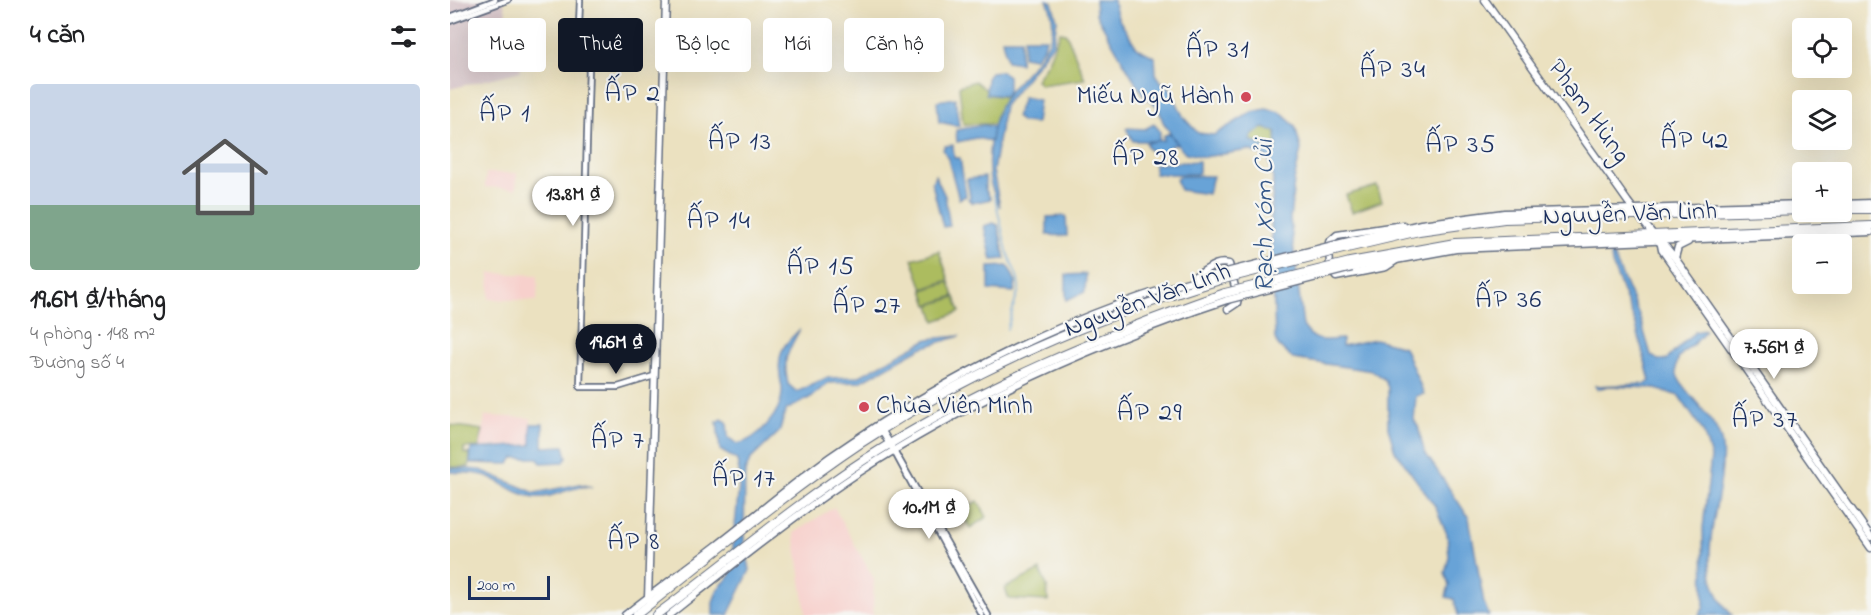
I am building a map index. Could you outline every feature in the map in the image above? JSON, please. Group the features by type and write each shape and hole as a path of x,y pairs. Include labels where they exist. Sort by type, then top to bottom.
{"highway":[{"path":"1852,209 1871,209"},
{"name":"Nguyễn Văn Linh","path":"636,615 648,601 751,522 880,428 975,375 1051,338 1159,298 1219,277 1346,245 1419,231 1504,219 1635,210 1792,210"},
{"name":"Nguyễn Văn Linh","path":"656,615 727,566 829,485 894,451 1028,370 1104,336 1226,297 1447,243 1658,241 1871,226"},
{"path":"648,601 648,615"}],"main road":[{"path":"648,601 666,0"},
{"name":"Phạm Hùng","path":"1485,0 1658,241 1662,250 1871,548"},
{"path":"1609,208 1628,201"},
{"path":"1852,204 1871,203"},
{"name":"Nguyễn Văn Linh","path":"1346,245 1413,226 1504,213 1609,208 1635,210 1792,204"},
{"path":"1398,259 1386,267 1336,277 1330,269 1329,242 1337,235 1364,229 1413,226"},
{"name":"Nguyễn Văn Linh","path":"1658,241 1871,232"},
{"path":"1675,258 1678,247 1696,240"},
{"name":"Phạm Hùng","path":"1658,241 1675,258 1871,537"},
{"name":"Nguyễn Văn Linh","path":"1351,265 1456,249 1540,242"},
{"path":"1178,285 1179,282 1201,274 1203,269 1227,264 1238,298 1228,309"},
{"name":"Nguyễn Văn Linh","path":"880,428 975,369 1042,337 1178,285 1219,277"},
{"path":"880,428 894,451"},
{"name":"Nguyễn Văn Linh","path":"669,615 727,566"},
{"name":"Nguyễn Văn Linh","path":"626,615 648,601"}],"street":[{"path":"450,16 495,0"},
{"path":"450,21 508,0"},
{"path":"580,0 579,57 589,60 580,387 618,387 654,376"},
{"path":"894,451 903,463 979,603 988,615"},
{"path":"979,603 982,615"}],"shaded area":[{"path":"450,0 503,0 508,18 468,18 468,72 517,72 450,89"},
{"path":"486,173 517,173 516,189 485,187"},
{"path":"490,273 538,275 537,301 489,299"},
{"path":"485,416 531,418 531,444 480,447"},
{"path":"834,507 874,579 873,615 806,615 794,533"}],"green space":[{"path":"1060,32 1066,33 1085,79 1040,85 1036,80 1048,61"},
{"path":"975,81 986,90 986,94 1006,97 994,124 963,124 959,86"},
{"path":"1263,128 1276,131 1277,149 1272,150 1250,140 1252,134"},
{"path":"1377,186 1382,201 1352,212 1346,195"},
{"path":"939,251 949,280 923,289 912,259"},
{"path":"949,282 954,296 928,305 923,290"},
{"path":"955,297 960,312 935,321 930,305"},
{"path":"450,425 483,430 479,447 464,448 464,453 470,454 469,467 450,467"},
{"path":"978,501 987,517 970,528 960,511"},
{"path":"1040,570 1047,586 1048,601 1009,599 1005,588"}],"water":[{"path":"1047,0 1052,2 1057,20 1053,44 1004,106 993,171 1000,207 989,175 990,141 999,108 1004,99 1042,54 1048,43 1052,30 1052,16"},
{"name":"Rạch Xóm Củi","path":"1095,0 1113,0 1118,18 1137,48 1155,57 1156,74 1162,83 1170,88 1184,118 1198,133 1214,135 1252,112 1266,109 1280,112 1295,126 1301,149 1294,181 1290,219 1303,326 1307,332 1320,340 1342,339 1342,346 1375,339 1404,347 1424,394 1416,396 1414,420 1418,426 1424,451 1469,518 1484,603 1489,615 1458,615 1454,599 1446,597 1449,585 1445,573 1449,557 1447,534 1435,506 1395,451 1388,428 1388,388 1385,380 1372,371 1293,359 1275,339 1271,218 1273,181 1268,158 1249,150 1204,157 1186,153 1181,149 1163,122 1158,107 1144,96 1096,14","holes":["1263,128 1276,131 1277,149 1272,150 1250,140 1252,134"]},
{"path":"1024,38 1046,38 1044,47 1035,58 1023,56"},
{"path":"1002,39 1021,39 1020,63 1007,61"},
{"path":"1001,71 1008,76 1008,91 1005,96 986,94 987,78 991,72"},
{"path":"1023,97 1039,100 1036,123 1022,122 1016,117"},
{"path":"955,98 959,126 939,122 937,101"},
{"path":"1154,124 1160,131 1159,141 1164,140 1163,136 1170,133 1177,144 1170,146 1170,151 1155,152 1148,149 1146,143 1157,141 1133,141 1126,128 1145,129"},
{"path":"984,125 993,127 991,141 976,138 957,142 956,130"},
{"path":"953,145 954,158 960,158 966,196 959,199 943,149 945,146"},
{"path":"1199,161 1197,174 1155,174 1154,164"},
{"path":"935,175 945,196 950,226 943,227 932,183"},
{"path":"1180,176 1213,176 1208,194 1180,190 1176,179"},
{"path":"985,177 985,189 991,199 973,203 968,199 970,197 967,179"},
{"path":"1066,216 1067,236 1047,235 1047,217"},
{"path":"993,223 998,225 1005,259 992,260 984,226"},
{"path":"1610,248 1639,315 1651,355 1658,360 1666,360 1695,332 1705,330 1680,357 1676,369 1682,385 1713,424 1722,446 1722,467 1710,555 1712,576 1719,596 1732,615 1699,615 1704,607 1703,528 1711,457 1703,431 1679,396 1652,388 1609,386 1597,389 1595,386 1646,384 1650,381 1636,325 1612,264"},
{"path":"1008,266 1016,282 1014,292 989,290 989,267"},
{"path":"1086,274 1085,292 1066,300 1066,275"},
{"path":"800,329 789,349 786,361 788,384 797,392 826,378 858,377 928,339 960,336 921,348 860,382 828,383 811,397 786,410 779,432 751,459 745,471 744,541 750,570 728,615 713,615 713,602 718,589 730,576 740,476 737,460 720,450 717,422 722,419 727,422 728,437 737,444 761,431 774,415 782,397 779,365 783,348"},
{"path":"531,424 543,424 543,447 564,446 567,457 564,462 541,463 538,458 514,458 509,464 470,463 471,449 531,445"},
{"path":"450,468 481,470 535,493 580,484 592,487 535,497 516,491 487,476 450,472"}],"waterway":[{"path":"994,194 1007,251 1018,279 1019,289 1007,329"}],"place":[{"name":"Miếu Ngũ Hành","path":"1246,97"},
{"name":"Chùa Viên Minh","path":"864,407"}],"district":[{"name":"ẤP 31","path":"1218,50"},
{"name":"ẤP 34","path":"1393,70"},
{"name":"ẤP 2","path":"633,94"},
{"name":"ẤP 1","path":"505,114"},
{"name":"ẤP 42","path":"1695,141"},
{"name":"ẤP 13","path":"740,142"},
{"name":"ẤP 35","path":"1461,145"},
{"name":"ẤP 28","path":"1146,158"},
{"name":"ẤP 14","path":"719,221"},
{"name":"ẤP 15","path":"821,267"},
{"name":"ẤP 36","path":"1509,300"},
{"name":"ẤP 27","path":"867,306"},
{"name":"ẤP 29","path":"1150,413"},
{"name":"ẤP 37","path":"1765,420"},
{"name":"ẤP 7","path":"618,441"},
{"name":"ẤP 17","path":"744,479"},
{"name":"ẤP 8","path":"634,542"}]}
